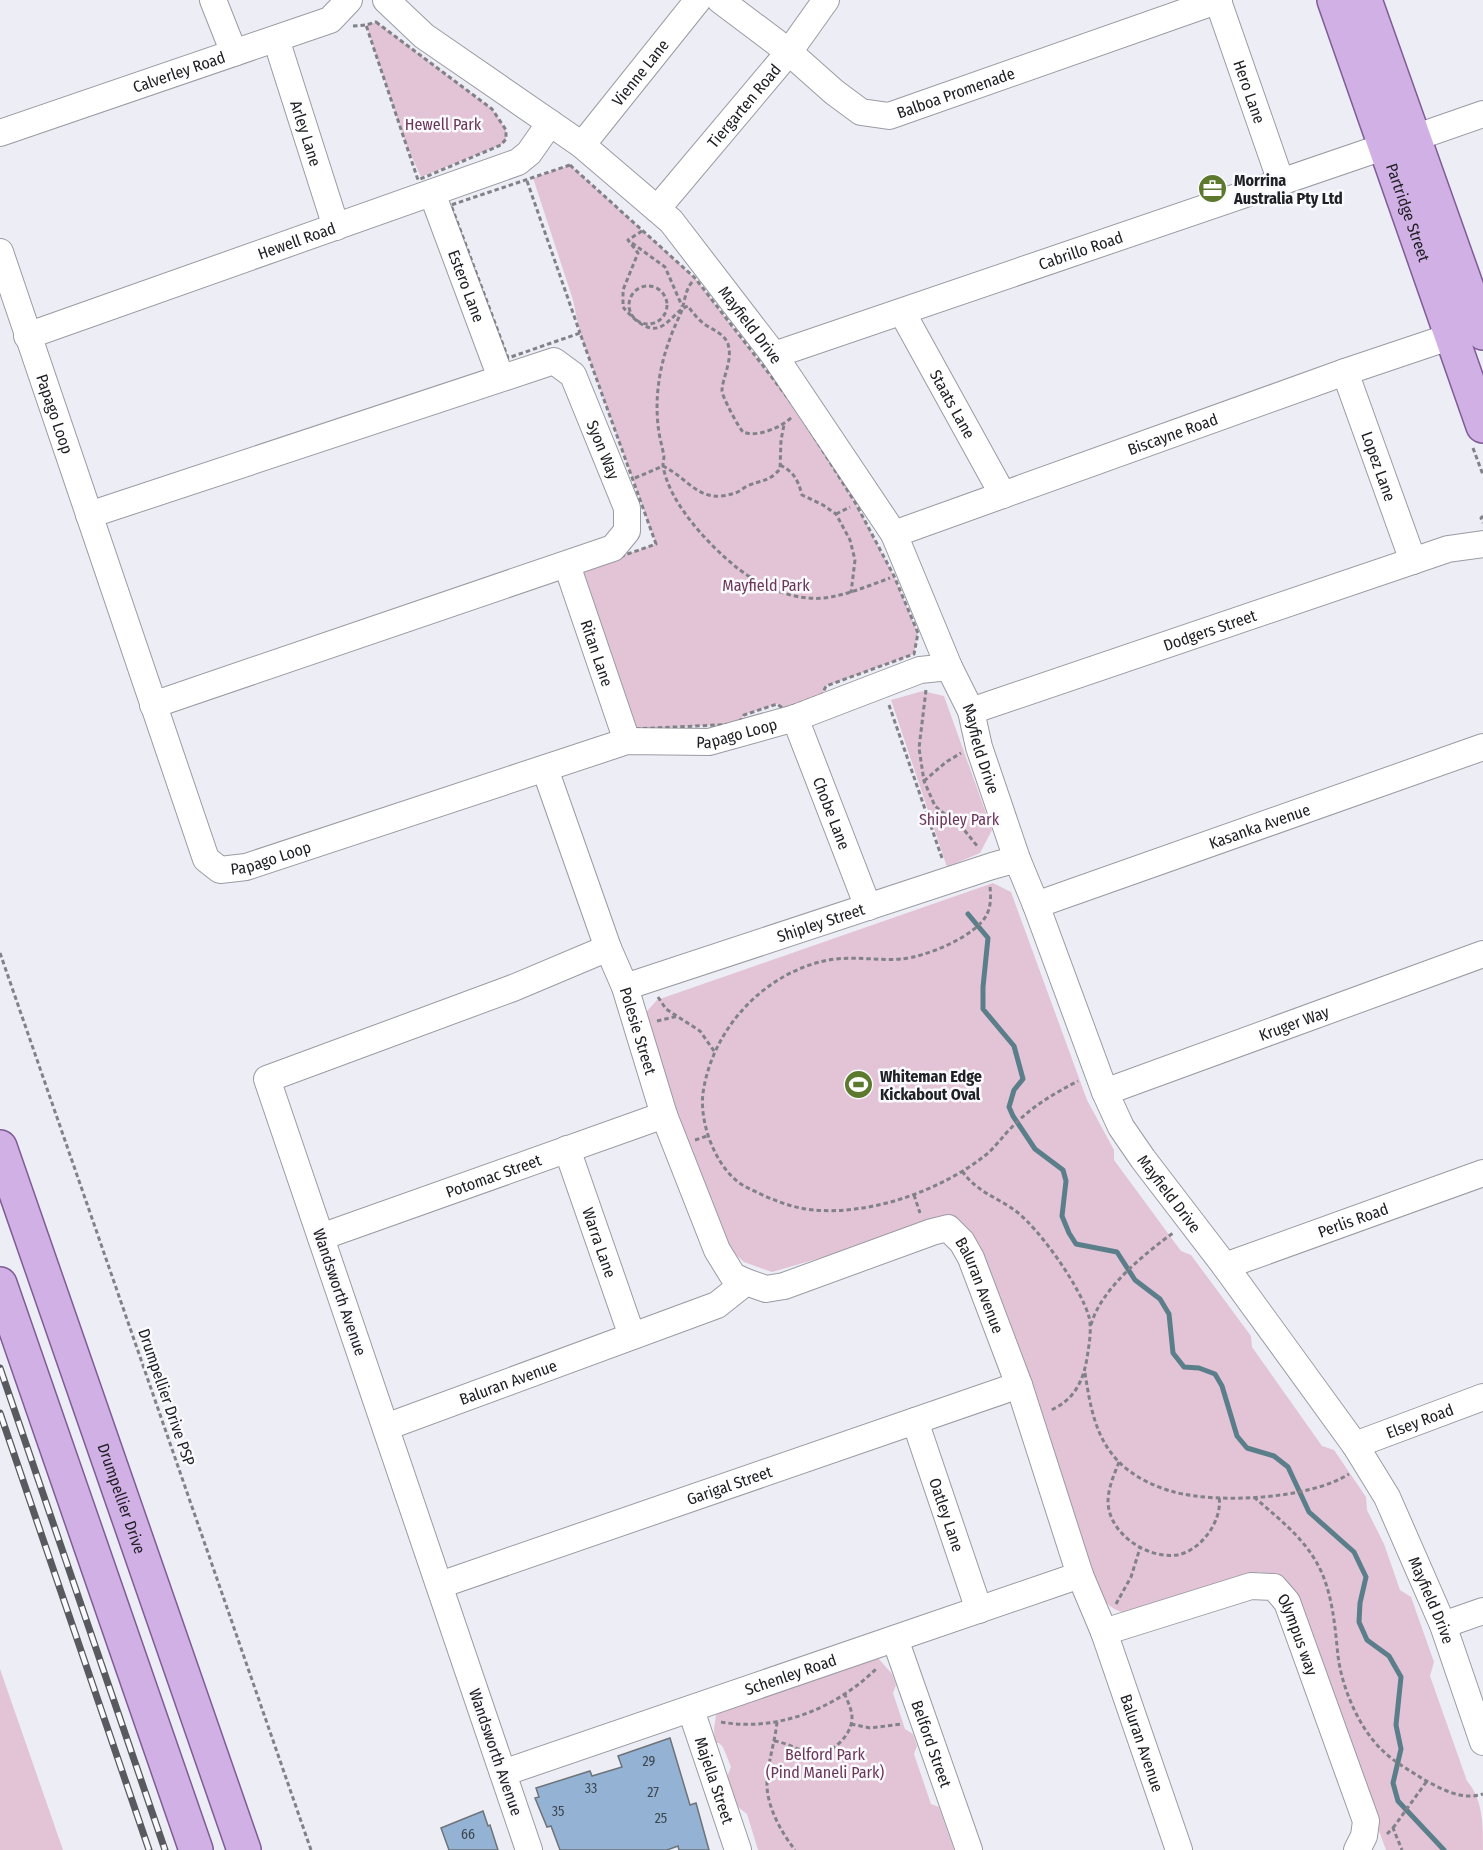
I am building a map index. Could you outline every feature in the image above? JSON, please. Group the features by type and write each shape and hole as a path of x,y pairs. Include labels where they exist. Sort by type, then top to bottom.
{"main road":[{"name":"Partridge Street","path":"1334,0 1400,142 1474,329 1483,426"},
{"name":"Partridge Street","path":"1365,0 1400,142"},
{"name":"Drumpellier Drive","path":"0,1147 244,1850"},
{"path":"0,1284 196,1850"}],"street":[{"path":"213,0 234,53"},
{"name":"Calverley Road","path":"0,133 330,20 349,0"},
{"name":"Mayfield Drive","path":"386,0 424,36 582,145 671,221 774,355 894,534 949,667 971,711 979,747 1017,860 1036,905 1105,1092 1121,1127 1355,1445 1387,1497 1443,1625 1483,1742"},
{"name":"Vienne Lane","path":"582,145 698,0"},
{"name":"Balboa Promenade","path":"720,0 789,52 834,92 861,112 888,116 1219,0"},
{"name":"Tiergarten Road","path":"657,209 789,52 826,0"},
{"name":"Hero Lane","path":"1219,0 1281,182"},
{"name":"Arley Lane","path":"276,39 336,227"},
{"name":"Cabrillo Road","path":"774,355 1483,114"},
{"name":"Hewell Road","path":"27,336 432,193 522,170 529,153 550,123"},
{"name":"Estero Lane","path":"432,193 501,378"},
{"name":"Papago Loop","path":"0,252 206,859 220,870 246,867 627,741 709,742 795,718 917,662 949,667"},
{"name":"Staats Lane","path":"902,312 1003,495"},
{"name":"Biscayne Road","path":"894,534 1345,372 1474,329"},
{"name":"Syon Way","path":"89,515 554,361 573,375 627,508 627,531 613,548 153,705"},
{"name":"Lopez Lane","path":"1345,372 1413,561"},
{"name":"Dodgers Street","path":"1448,549 1483,529"},
{"name":"Dodgers Street","path":"971,711 1448,549 1483,543"},
{"name":"Ritan Lane","path":"567,565 627,741"},
{"name":"Chobe Lane","path":"795,718 868,907"},
{"name":"Kasanka Avenue","path":"1036,905 1481,754"},
{"name":"Polesie Street","path":"544,769 608,948 625,987 664,1115 717,1250 733,1276 746,1282"},
{"name":"Shipley Street","path":"625,987 949,880 1017,860"},
{"name":"Wandsworth Avenue","path":"529,1850 267,1079 513,988 608,948"},
{"name":"Kruger Way","path":"1105,1092 1483,954"},
{"name":"Potomac Street","path":"321,1237 664,1115"},
{"name":"Warra Lane","path":"567,1149 632,1336"},
{"name":"Perlis Road","path":"1225,1266 1483,1173"},
{"name":"Baluran Avenue","path":"386,1427 717,1305 746,1282 766,1289 784,1286 948,1228 962,1242 971,1258 1019,1385 1080,1575 1109,1621 1179,1850"},
{"name":"Garigal Street","path":"440,1585 1019,1385"},
{"name":"Elsey Road","path":"1355,1445 1483,1397"},
{"name":"Oatley Lane","path":"915,1421 979,1610"},
{"name":"Schenley Road","path":"503,1773 1080,1575"},
{"name":"Olympus way","path":"1109,1621 1251,1586 1274,1587 1287,1602 1366,1821 1364,1836 1357,1850"},
{"path":"1443,1625 1483,1611"},
{"name":"Belford Street","path":"895,1639 969,1850"},
{"name":"Majella Street","path":"691,1710 738,1850"}],"path":[{"path":"506,139 501,146 418,180 366,25 376,22 492,109 506,129 506,139 522,170 656,544 579,571 633,729 738,724 744,715 777,704 784,709 813,699 822,695 826,686 917,662"},
{"path":"580,333 508,358 451,205 522,170 570,165 695,278 798,411 856,504 894,576 918,633 917,662 927,686 919,748 924,781 935,806 965,831 980,850"},
{"path":"628,240 642,231"},
{"path":"628,240 638,253 623,290 623,306 638,322 653,328 660,327 688,306 696,317 723,335 728,344 728,370 722,397 743,432 750,434 776,429 784,425 798,411"},
{"path":"628,240 665,267 683,308"},
{"path":"695,278 685,296 683,308 669,338 657,385 658,424 664,456 663,466 678,502 693,525 724,557 747,576 780,592 806,598 823,598 851,593 894,576"},
{"path":"645,286 651,286 662,292 667,304 663,316 654,323 639,321 628,309 633,291 645,286"},
{"path":"633,479 663,466 700,493 715,498 738,492 765,482 777,472 780,465 784,425"},
{"path":"780,465 792,472 798,480 802,495 836,514 854,550 851,593"},
{"path":"836,514 856,504"},
{"path":"1483,516 1481,518 1483,523"},
{"path":"889,705 949,880"},
{"path":"924,781 957,755 979,747"},
{"path":"988,878 991,893 990,904 982,920 951,943 917,956 901,959 839,959 810,965 790,974 763,991 738,1014 714,1051 702,1095 707,1136 726,1169 743,1185 781,1203 814,1210 845,1209 880,1204 943,1184 988,1153 1010,1128 1041,1101 1085,1077"},
{"name":"Drumpellier Drive PSP","path":"0,953 311,1850"},
{"path":"650,979 661,1004 700,1031 714,1051"},
{"path":"962,1172 980,1191 1016,1212 1040,1237 1076,1289 1089,1317 1090,1328 1084,1373 1078,1387 1062,1405 1044,1413"},
{"path":"914,1195 921,1214"},
{"path":"1090,1328 1098,1308 1126,1274 1155,1246 1174,1232"},
{"path":"1084,1373 1097,1429 1103,1440 1119,1462 1159,1487 1175,1492 1219,1497 1296,1494 1338,1481 1355,1471"},
{"path":"1119,1462 1109,1491 1110,1515 1117,1527 1140,1548 1165,1555 1180,1554 1192,1547 1204,1538 1218,1518 1221,1508 1219,1497"},
{"path":"1254,1497 1307,1546 1320,1569 1333,1608 1340,1665 1350,1699 1364,1727 1379,1748 1404,1768 1427,1781 1464,1797 1483,1794"},
{"path":"1109,1621 1131,1577 1140,1548"},
{"path":"714,1721 736,1725 777,1721 815,1710 859,1685 882,1661"},
{"path":"774,1741 785,1742 802,1751 819,1754 830,1750 840,1743 851,1724 851,1710 845,1695"},
{"path":"777,1721 766,1784 775,1819 795,1850"},
{"path":"851,1724 870,1728 907,1723"},
{"path":"1381,1839 1393,1828 1427,1781"},
{"path":"1393,1828 1402,1850"}],"green space":[{"name":"Hewell Park","path":"376,22 492,109 506,130 506,139 501,145 421,177 406,144 366,25"},
{"name":"Mayfield Park","path":"570,165 695,278 798,411 856,504 894,576 918,633 914,654 826,686 822,695 784,709 777,704 744,715 738,724 633,729 579,571 656,544 580,333 573,300 533,178"},
{"name":"Shipley Park","path":"923,691 944,696 992,830 980,853 947,867 891,700"},
{"path":"993,883 1011,892 1087,1100 1114,1150 1114,1160 1181,1251 1191,1255 1251,1336 1252,1347 1322,1446 1334,1450 1366,1497 1367,1510 1384,1544 1400,1590 1411,1597 1434,1662 1430,1676 1467,1781 1479,1804 1483,1850 1386,1850 1350,1752 1274,1575 1258,1572 1134,1613 1118,1611 1107,1603 1100,1594 947,1221 772,1272 744,1262 727,1247 639,1020 657,1000"},
{"name":"Belford Park (Pind Maneli Park)","path":"867,1657 878,1658 892,1674 896,1685 893,1693 905,1729 913,1734 917,1746 914,1754 931,1804 939,1807 954,1850 758,1850 747,1814 738,1807 727,1777 731,1767 723,1747 715,1743 716,1715 725,1707"},
{"path":"0,1669 63,1850 0,1850"}],"building":[{"path":"670,1738 690,1805 696,1803 709,1850 679,1850 678,1846 667,1850 560,1850 551,1826 547,1827 535,1798 539,1797 536,1788 590,1771 592,1776 622,1767 618,1756"},
{"path":"483,1811 498,1850 449,1850 441,1828"}],"waterway":[{"path":"968,914 988,938 983,1009 1014,1046 1023,1079 1014,1090 1009,1107 1035,1149 1063,1170 1066,1181 1062,1216 1069,1233 1076,1244 1117,1252 1135,1280 1160,1299 1169,1314 1173,1353 1184,1367 1199,1368 1215,1374 1222,1386 1237,1436 1247,1448 1274,1456 1288,1467 1309,1512 1354,1552 1366,1577 1360,1603 1359,1622 1367,1640 1389,1656 1401,1677 1396,1725 1401,1749 1393,1783 1398,1801 1444,1850"}],"railway":[{"path":"0,1368 165,1850"},
{"path":"0,1413 149,1850"}],"place":[{"name":"Morrina Australia Pty Ltd","path":"1213,189"},
{"name":"Whiteman Edge Kickabout Oval","path":"859,1085"}]}
